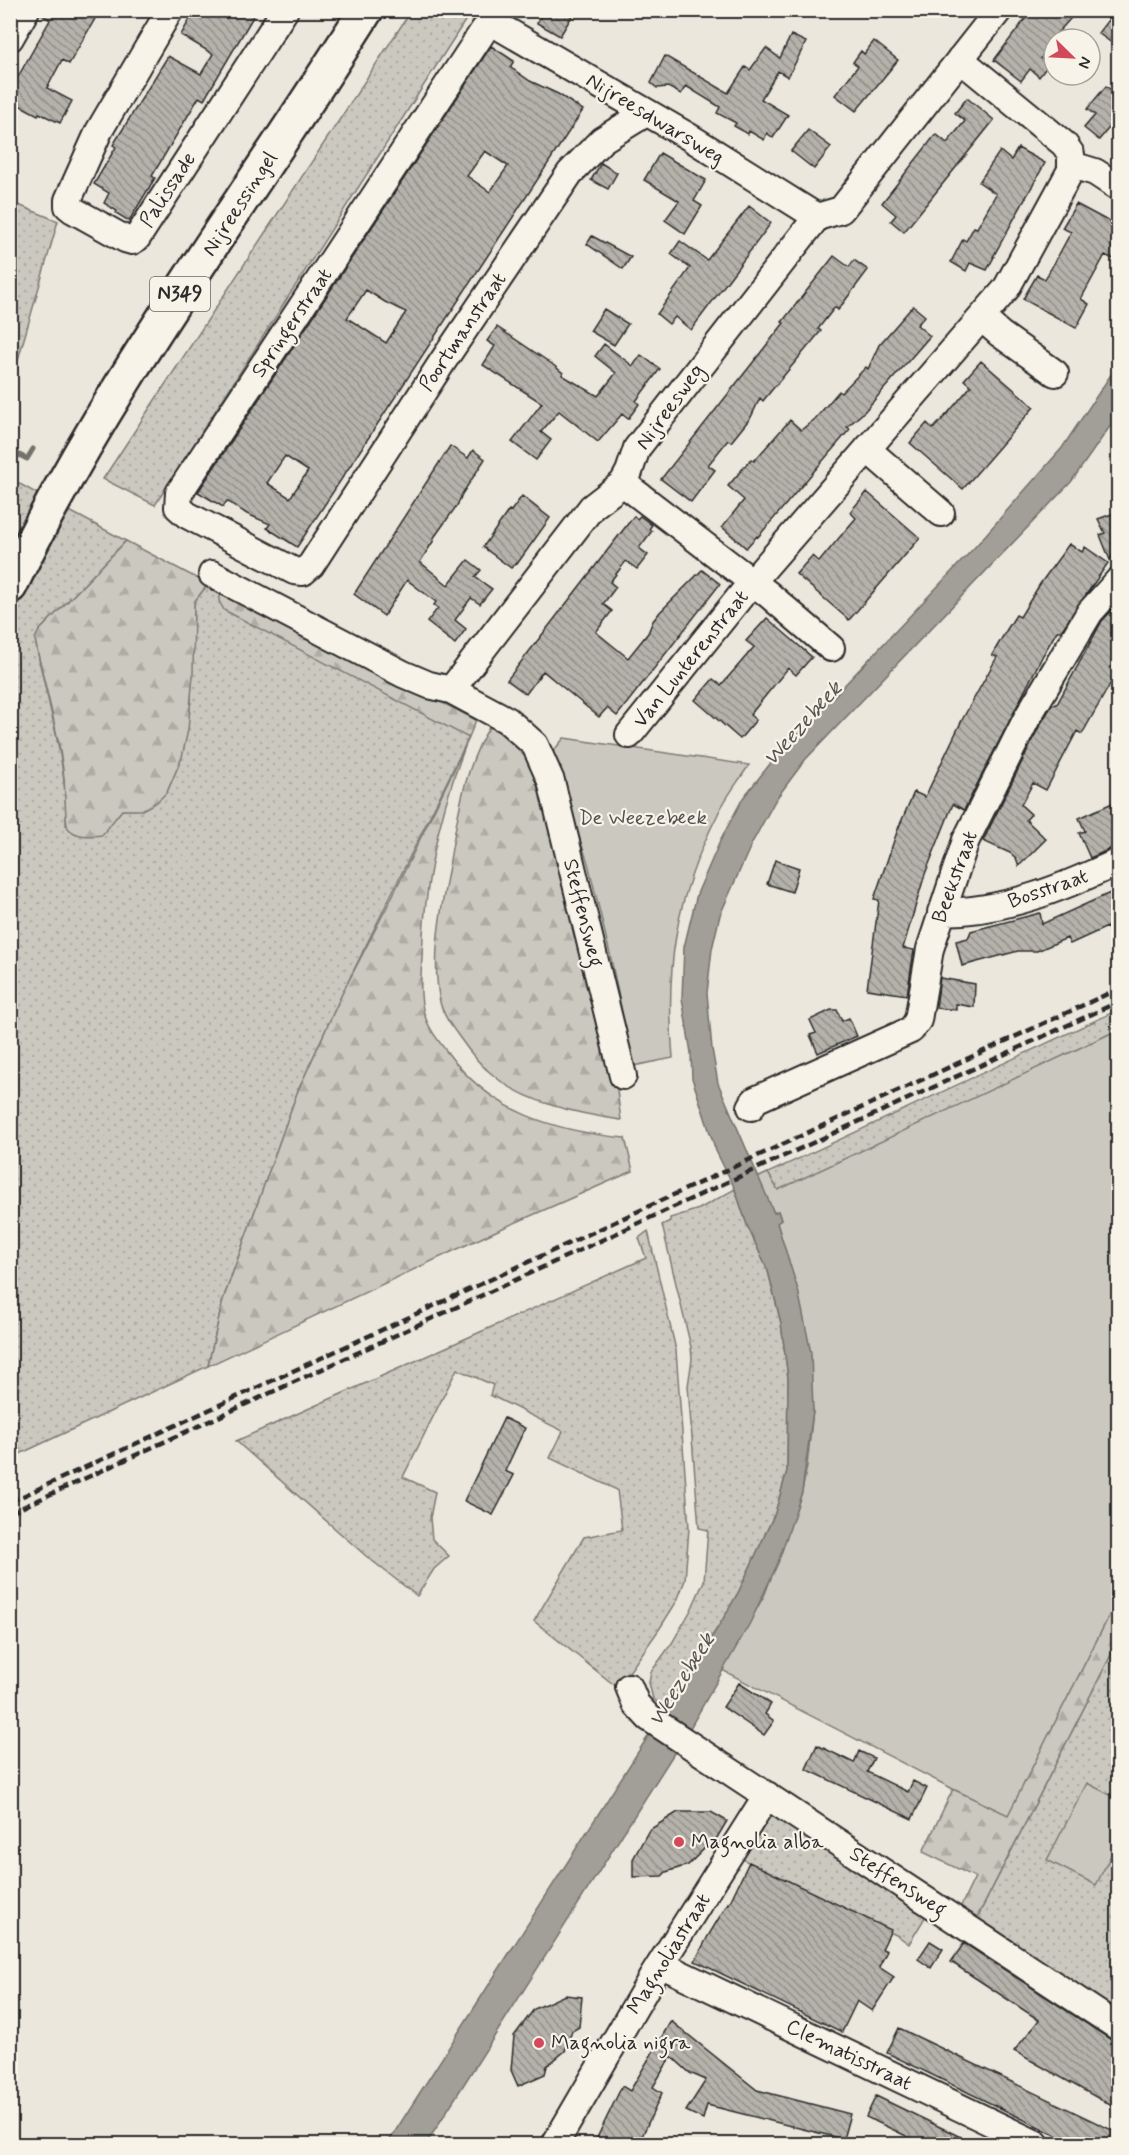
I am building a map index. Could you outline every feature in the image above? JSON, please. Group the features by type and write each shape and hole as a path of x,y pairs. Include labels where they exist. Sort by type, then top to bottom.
{"main road":[{"name":"Nijreessingel","path":"10,586 39,526 119,386 366,10"}],"street":[{"path":"10,38 26,10"},
{"name":"Palissade","path":"170,10 99,131 68,200 68,206 73,210 132,241 137,238 285,10"},
{"name":"Nijreesweg","path":"451,690 592,507 623,483 637,448 818,217 840,210 999,10"},
{"name":"Nijreesdwarsweg","path":"491,25 500,27 691,138 818,217"},
{"name":"Springerstraat","path":"303,572 294,571 187,515 178,507 179,493 484,30 491,25"},
{"path":"960,59 1064,144 1071,154 1072,165 1095,172 1119,188"},
{"name":"Poortmanstraat","path":"303,572 311,565 443,361 570,173 602,140 646,113"},
{"name":"Van Lunterenstraat","path":"629,735 752,582 1010,283 1072,165"},
{"path":"982,318 1000,334 1055,373"},
{"path":"867,449 941,513"},
{"name":"Van Lunterenstraat","path":"623,483 752,582 831,648"},
{"path":"212,574 403,674 429,685 451,690"},
{"name":"Beekstraat","path":"751,1107 755,1100 911,1030 918,1020 930,949 962,848 1027,718 1090,612 1119,581"},
{"name":"Steffensweg","path":"451,690 507,720 535,745 551,781 623,1076"},
{"name":"Bosstraat","path":"941,912 965,912 1034,898 1119,862"},
{"name":"Steffensweg","path":"629,1688 636,1704 649,1718 1119,2027"},
{"name":"Magnoliastraat","path":"559,2143 662,1965 767,1795"},
{"name":"Clematisstraat","path":"662,1965 1036,2145"}],"green space":[{"path":"411,11 465,11 470,13 155,505 103,479"},
{"path":"11,202 58,221 11,384"},
{"path":"11,479 43,497 11,562"},
{"path":"62,507 126,541 39,631 35,639 64,778 66,825 116,817 122,810 142,809 167,792 182,757 191,701 194,602 208,584 222,589 224,610 469,737 342,994 297,1093 223,1300 208,1366 11,1458 10,612"},
{"path":"126,541 208,584 194,602 193,675 188,730 182,757 167,792 157,802 142,810 122,810 102,835 84,836 71,831 67,825 62,760 35,639 39,631"},
{"path":"222,589 476,720 469,738 224,610 219,601"},
{"path":"490,726 509,739 522,752 541,788 613,1061 621,1120 554,1106 506,1085 488,1071 471,1053 441,1007 436,968 438,934 455,830 474,758"},
{"name":"De Weezebeek","path":"564,738 749,765 717,816 691,876 683,905 672,964 673,1058 633,1066 588,863 551,754"},
{"path":"467,743 445,807 431,866 424,927 421,986 422,1006 426,1018 447,1052 464,1073 483,1090 504,1104 549,1124 598,1135 625,1138 633,1171 496,1231 208,1366 223,1300 297,1093 342,994"},
{"path":"1118,1010 1118,1030 803,1179 771,1205 757,1178"},
{"path":"1118,1030 1118,1598 1008,1815 722,1670 765,1594 802,1492 813,1411 787,1258 777,1223 781,1220 778,1211 774,1213 757,1178 768,1173 778,1190"},
{"path":"735,1189 747,1225 768,1271 781,1323 788,1378 787,1471 775,1513 739,1591 666,1709 653,1699 649,1683 651,1672 672,1643 704,1581 708,1530 699,1528 688,1386 692,1359 691,1347 662,1225 670,1221 670,1218 699,1209"},
{"path":"648,1231 676,1350 689,1528 685,1580 677,1601 618,1688 534,1621 584,1537 622,1530 617,1490 550,1458 563,1431 490,1395 493,1385 457,1369 403,1477 435,1492 430,1518 432,1539 449,1556 434,1569 417,1596 366,1556 236,1441 646,1258 639,1238"},
{"path":"1118,1598 1118,1641 975,1922 959,1910 975,1877 923,1852 953,1789 1008,1814"},
{"path":"1118,1641 1118,2014 975,1922"},
{"path":"1087,1783 1118,1799 1118,1841 1096,1885 1047,1860"},
{"path":"770,1810 901,1896 907,1903 927,1914 909,1944 898,1936 742,1859"}],"shaded area":[{"path":"1118,364 1118,415 1071,482 805,760 776,799 752,843 720,915 712,949 707,993 712,1049 718,1083 774,1213 778,1211 781,1220 777,1223 798,1290 811,1353 813,1411 802,1492 778,1563 750,1623 690,1728 426,2144 387,2144 720,1624 739,1591 775,1513 787,1471 788,1378 781,1323 768,1271 747,1225 735,1189 716,1151 692,1078 691,1053 682,998 684,947 697,894 721,839 743,798 770,764 974,548 1062,448"}],"building":[{"path":"41,10 100,10 69,64 62,60 47,88 72,101 60,123 39,113 38,115 10,98 10,91 50,20 40,13"},
{"path":"195,10 257,10 204,100 199,97 152,176 155,178 129,221 104,203 109,193 94,184 116,147 113,145 168,56 201,74 213,54 181,35"},
{"path":"544,10 561,10 572,16 560,36 537,23"},
{"path":"1032,10 1078,10 1063,27 1042,27 1042,73 1039,77 1030,69 1021,81 994,60"},
{"path":"1108,20 1119,28 1119,35 1112,43 1102,36 1102,28"},
{"path":"791,35 806,42 788,77 778,71 761,99 788,115 773,138 767,133 764,140 749,131 748,134 734,126 736,123 717,113 720,107 686,86 681,94 668,87 657,88 651,83 665,56 728,93 745,67 750,70 766,48 780,58"},
{"path":"874,41 898,60 856,111 835,95 858,66 853,62 861,51 864,54"},
{"path":"491,46 514,61 510,67 530,81 558,94 583,110 297,547 267,528 270,524 247,514 227,501 223,507 198,492","holes":["485,151 508,166 490,192 467,176","366,290 406,312 386,343 347,318","285,456 308,471 290,498 267,483"]},
{"path":"1106,86 1112,91 1119,90 1119,109 1109,121 1112,124 1099,140 1084,128 1095,115 1087,109"},
{"path":"967,98 994,120 904,232 891,221 896,215 882,203 936,134 947,143 965,121 955,113"},
{"path":"808,130 831,147 814,169 791,151"},
{"path":"1018,148 1045,163 987,270 970,263 966,271 951,262 963,239 966,241 974,227 977,228 996,194 979,182 1000,151 1011,160"},
{"path":"660,153 706,180 694,201 702,206 685,234 665,220 679,201 644,180"},
{"path":"601,163 617,173 608,189 591,180"},
{"path":"1076,204 1119,227 1119,250 1113,259 1105,255 1081,299 1089,304 1076,328 1023,299 1037,275 1045,279 1057,258 1071,232 1062,228"},
{"path":"749,206 771,223 691,330 675,317 669,324 657,314 690,268 671,254 680,241 707,260"},
{"path":"592,236 631,257 623,269 587,244"},
{"path":"834,256 849,267 854,260 868,270 838,310 835,307 818,329 821,331 763,401 760,398 751,417 731,442 728,440 708,465 715,470 691,502 661,479"},
{"path":"913,306 925,316 917,325 930,336 864,412 847,427 850,429 746,548 722,527 744,500 728,486 751,459 754,461 790,420 801,430 815,419 839,391 841,393 866,367 868,369 879,345"},
{"path":"604,309 628,324 614,345 590,331"},
{"path":"497,327 552,364 563,373 562,375 598,396 616,373 595,356 604,344 633,366 641,355 660,369 636,401 639,404 628,419 622,414 598,442 559,411 541,432 551,440 536,460 512,442 542,403 483,365 495,346 487,341"},
{"path":"981,361 1034,407 963,489 910,443 927,423 933,429 948,413 971,386 964,380"},
{"path":"450,446 468,458 473,450 485,459 420,562 448,585 468,560 481,570 475,577 492,589 480,604 471,598 455,620 466,629 455,644 427,622 438,608 434,605 436,602 407,580 384,616 354,594"},
{"path":"867,492 920,538 849,620 796,574 812,556 819,562 856,518 850,512"},
{"path":"522,496 550,518 517,564 511,568 483,547 509,510 511,511"},
{"path":"1112,514 1119,527 1119,561 1115,553 1110,560 1100,535 1105,533 1098,519"},
{"path":"634,516 637,519 640,516 652,525 649,529 652,531 639,548 648,555 637,569 626,561 610,582 616,587 603,604 612,611 596,632 628,658 648,633 660,612 702,570 720,584 617,716 607,708 599,717 543,671 526,694 507,680"},
{"path":"1069,544 1082,552 1085,547 1108,563 1061,631 1057,631 1043,655 964,810 953,804 925,874 903,948 914,950 907,995 867,989 879,900 874,899 898,829 914,792 925,797 962,720 997,657 992,655 1016,615 1020,617"},
{"path":"1119,603 1119,683 1113,679 1082,734 1077,731 1046,790 1033,783 1021,805 1031,814 1026,820 1046,839 1019,866 1016,858 1010,853 983,841 1040,725 1052,705 1057,704 1102,621"},
{"path":"767,618 812,657 796,675 788,668 750,715 756,720 740,739 695,700 713,679 721,685 736,668 754,647 746,641"},
{"path":"1119,800 1119,845 1090,858 1079,833 1085,831 1079,818"},
{"path":"775,860 799,868 792,892 767,884"},
{"path":"1119,889 1119,952 1107,927 1070,944 1067,938 1037,951 1018,951 962,966 956,941 968,938 971,931 1040,913 1042,924"},
{"path":"940,978 975,984 974,1007 956,1004 956,1010 936,1008"},
{"path":"831,1010 837,1010 842,1021 849,1018 857,1036 818,1053 810,1035 816,1033 810,1020"},
{"path":"504,1418 525,1428 505,1471 514,1475 493,1515 464,1501"},
{"path":"739,1683 771,1704 765,1714 774,1721 764,1735 723,1707"},
{"path":"817,1745 854,1763 859,1751 874,1758 867,1772 908,1792 913,1781 927,1788 912,1819 806,1769"},
{"name":"Magnolia alba","path":"678,1812 711,1812 727,1821 712,1846 705,1848 688,1865 666,1872 662,1876 633,1877 633,1859 649,1830"},
{"path":"749,1862 891,1930 882,1949 887,1951 879,1967 894,1977 872,2011 857,2001 842,2032 695,1961 729,1904"},
{"path":"930,1941 943,1949 931,1968 918,1959"},
{"path":"964,1943 1119,2045 1119,2110 1014,2051 1039,2020 951,1962"},
{"name":"Magnolia nigra","path":"565,1995 582,1997 579,2027 572,2031 565,2051 547,2066 545,2074 518,2086 511,2070 514,2036 534,2009"},
{"path":"671,2021 757,2090 850,2114 843,2139 707,2105 703,2119 686,2111 706,2080 690,2073 671,2056 653,2087 662,2093 638,2145 604,2145 596,2140 622,2086 630,2091"},
{"path":"899,2028 1116,2132 1110,2145 1076,2145 887,2053"},
{"path":"876,2096 977,2145 924,2145 866,2117"}],"waterway":[{"path":"10,131 18,116"},
{"path":"10,450 27,459 33,449"}],"railway":[{"path":"10,1502 1118,989"},
{"path":"10,1513 1118,1002"}],"place":[{"name":"Magnolia alba","path":"679,1842"},
{"name":"Magnolia nigra","path":"539,2043"}],"water label":[{"name":"Weezebeek","path":"803,724"},
{"name":"Weezebeek","path":"682,1680"}]}
